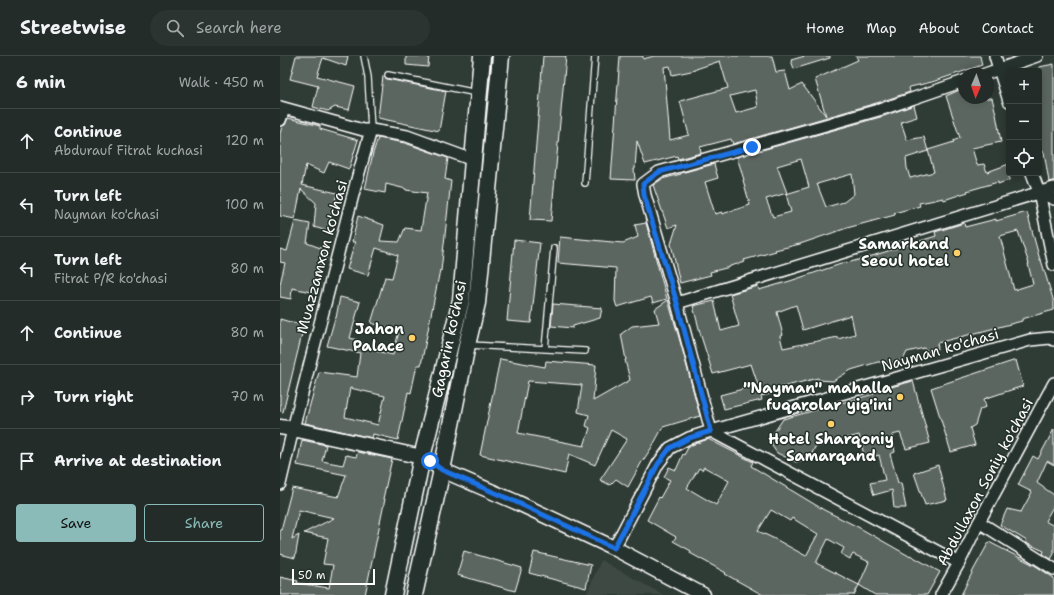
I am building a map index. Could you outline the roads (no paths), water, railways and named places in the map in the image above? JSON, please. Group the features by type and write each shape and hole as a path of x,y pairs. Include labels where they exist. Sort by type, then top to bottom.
{"main road":[{"name":"Gagarin ko'chasi","path":"393,595 422,457 461,300 482,56"},
{"name":"Gagarin ko'chasi","path":"414,595 477,303 501,56"}],"street":[{"path":"996,56 1006,91"},
{"path":"994,71 1037,56"},
{"path":"958,83 882,109 659,172 643,184 644,195 677,303 711,431 959,563"},
{"path":"280,120 282,108 362,130 407,136 474,160"},
{"name":"Muazzamxon ko'chasi","path":"280,484 286,428 371,130"},
{"path":"1033,176 1039,192 1054,265"},
{"path":"677,303 1054,188"},
{"path":"1039,192 1054,199"},
{"name":"Nayman ko'chasi","path":"614,548 658,464 670,448 689,438 1030,340 1050,338 1054,340"},
{"name":"Abdullaxon Soniy ko'chasi","path":"942,595 979,522 1054,383"},
{"path":"286,428 422,457 442,470 523,505 614,548 703,595"},
{"path":"979,522 1054,568"}],"lane":[{"path":"364,56 368,77 371,130"},
{"path":"585,183 595,56"},
{"path":"388,76 479,94"},
{"path":"545,349 554,248"},
{"path":"467,345 585,351"}],"place":[{"name":"Samarkand Seoul hotel","path":"957,253"},
{"name":"Jahon Palace","path":"412,338"},
{"name":"\"Nayman\" mahalla fuqarolar yig'ini","path":"900,397"},
{"name":"Hotel Sharqoniy Samarqand","path":"831,424"}]}
